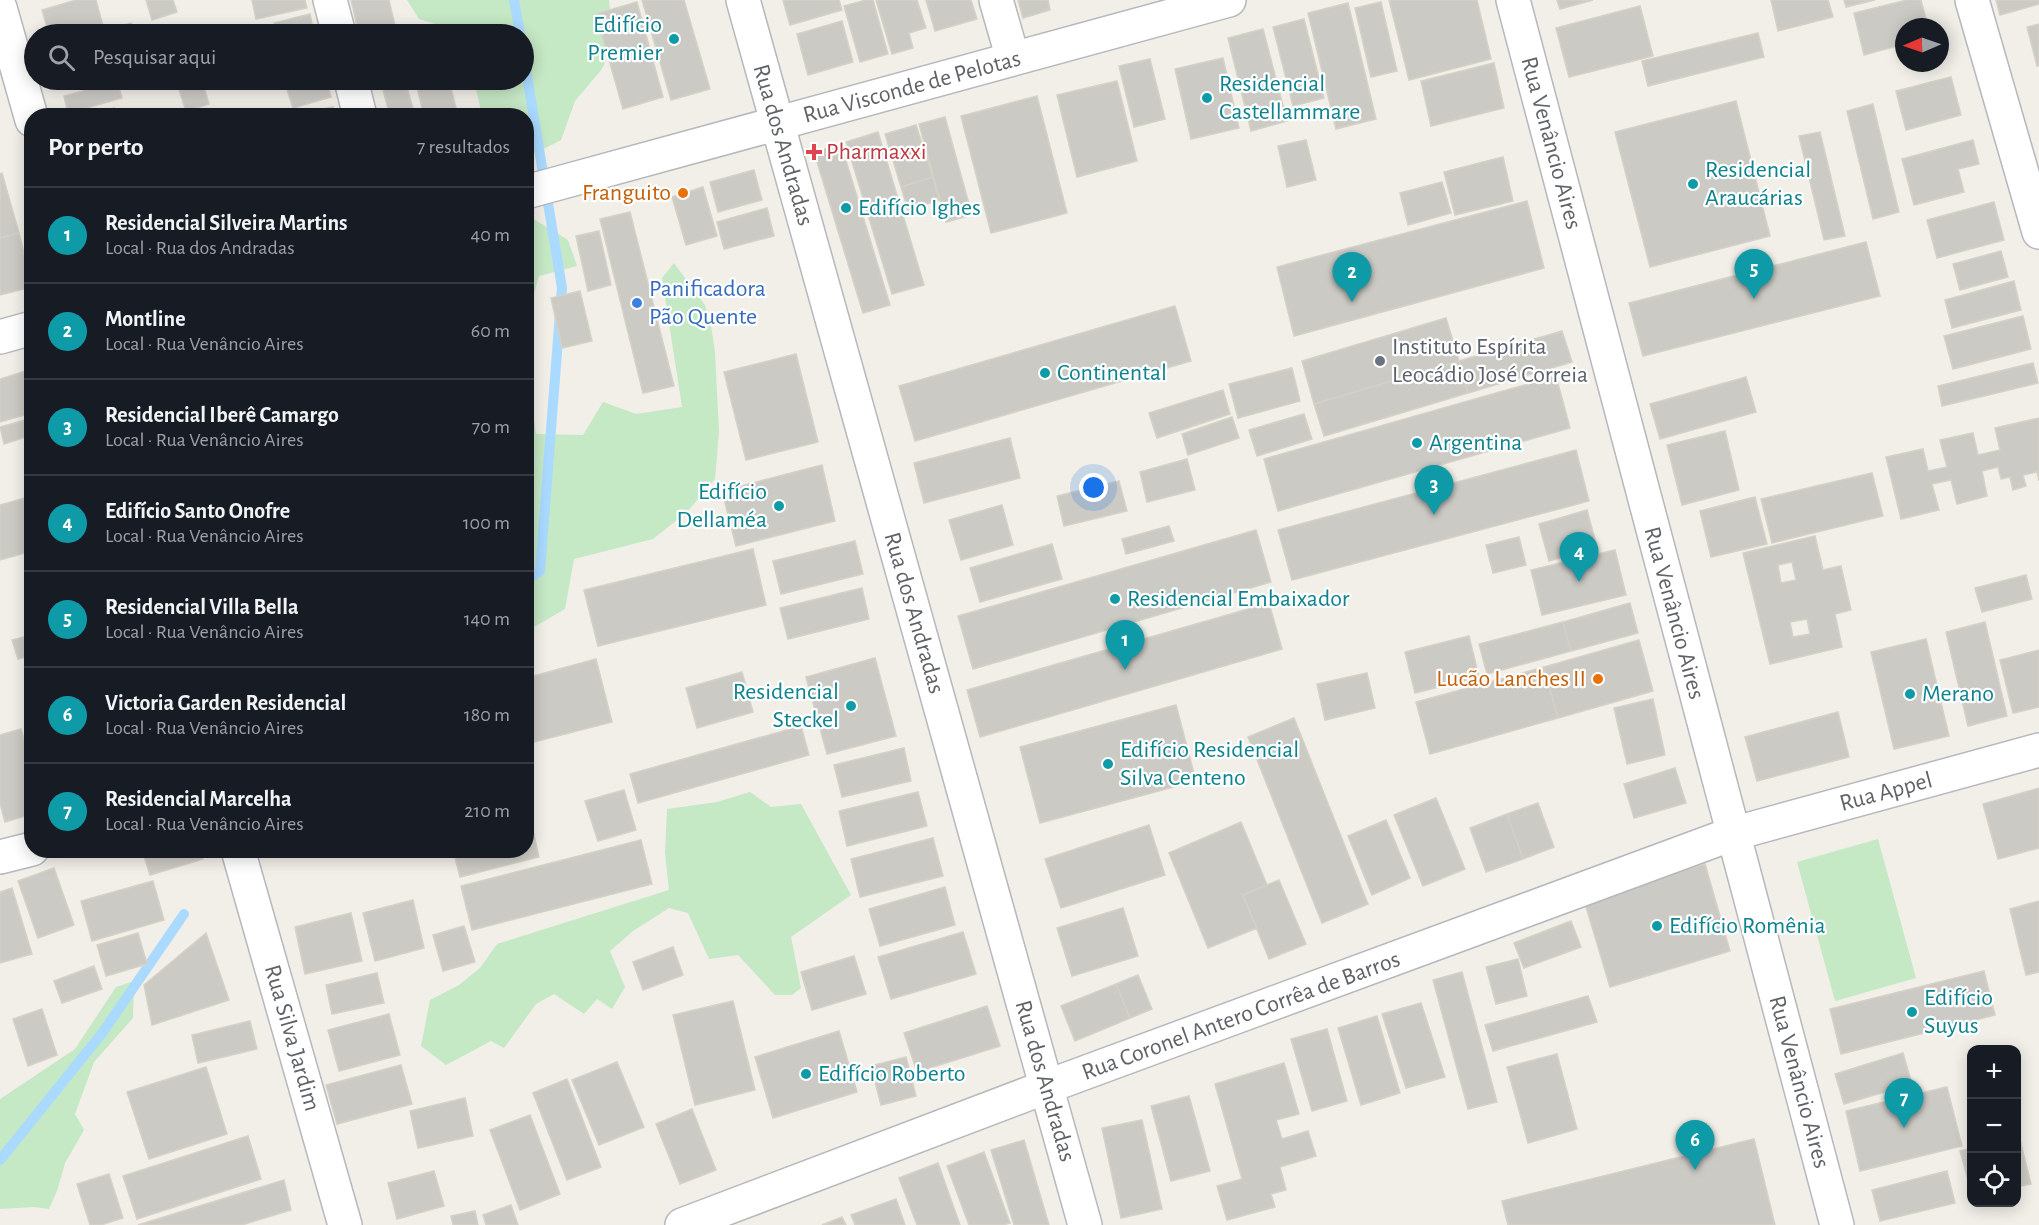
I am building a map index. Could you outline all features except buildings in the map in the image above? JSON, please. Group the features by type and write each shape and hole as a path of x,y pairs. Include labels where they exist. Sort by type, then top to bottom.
{"street":[{"path":"330,0 336,24"},
{"name":"Rua dos Andradas","path":"743,0 1085,1225"},
{"path":"996,0 1013,59"},
{"name":"Rua Visconde de Pelotas","path":"534,190 1229,0"},
{"name":"Rua Venâncio Aires","path":"1513,0 1837,1225"},
{"path":"1972,0 2039,232"},
{"path":"0,8 29,108"},
{"path":"354,90 358,108"},
{"path":"0,336 24,330"},
{"name":"Rua Appel","path":"1732,834 2039,750"},
{"name":"Rua Coronel Antero Corrêa de Barros","path":"682,1225 1046,1087 1732,834"},
{"path":"0,857 24,851"},
{"name":"Rua Silva Jardim","path":"240,858 345,1225"}],"green space":[{"path":"407,0 609,0 613,44 602,69 575,101 561,140 534,153 534,108 480,108 476,90 534,90 534,24 435,24 419,19"},
{"path":"534,219 568,240 577,266 539,276 534,294"},
{"path":"674,263 705,305 711,326 715,352 719,432 715,479 687,512 653,539 574,559 565,609 534,627 534,419 536,434 583,435 603,402 636,414 682,407 662,278"},
{"path":"750,792 771,807 801,804 851,895 791,937 801,988 792,995 775,995 738,955 709,959 688,913 669,908 633,931 610,951 625,987 612,1009 597,999 584,1014 554,994 536,1004 504,1048 491,1041 446,1065 421,1046 430,1000 459,985 480,968 497,944 669,890 665,853 667,809 717,802"},
{"path":"1878,839 1916,978 1835,1001 1797,862"},
{"path":"134,981 133,1018 94,1062 75,1114 84,1130 65,1163 49,1209 34,1207 0,1209 0,1099 75,1049 116,987"}],"waterway":[{"path":"514,0 518,24"},
{"path":"529,90 532,108"},
{"path":"534,119 562,288 540,571 534,575"},
{"path":"0,1160 103,1032 184,914"}],"place":[{"name":"Edifício Premier","path":"674,39"},
{"name":"Residencial Castellammare","path":"1207,98"},
{"name":"Pharmaxxi","path":"814,152"},
{"name":"Residencial Araucárias","path":"1693,184"},
{"name":"Franguito","path":"683,193"},
{"name":"Edifício Ighes","path":"846,208"},
{"name":"Residencial Villa Bella","path":"1754,299"},
{"name":"Montline","path":"1352,302"},
{"name":"Panificadora Pão Quente","path":"637,303"},
{"name":"Instituto Espírita Leocádio José Correia","path":"1380,361"},
{"name":"Continental","path":"1045,373"},
{"name":"Argentina","path":"1417,443"},
{"name":"Edifício Dellaméa","path":"779,506"},
{"name":"Residencial Iberê Camargo","path":"1434,515"},
{"name":"Edifício Santo Onofre","path":"1579,582"},
{"name":"Residencial Embaixador","path":"1115,599"},
{"name":"Residencial Silveira Martins","path":"1125,670"},
{"name":"Lucão Lanches II","path":"1598,679"},
{"name":"Merano","path":"1910,694"},
{"name":"Residencial Steckel","path":"851,706"},
{"name":"Edifício Residencial Silva Centeno","path":"1108,764"},
{"name":"Edifício Romênia","path":"1657,926"},
{"name":"Edifício Suyus","path":"1912,1012"},
{"name":"Edifício Roberto","path":"806,1074"},
{"name":"Residencial Marcelha","path":"1904,1128"},
{"name":"Victoria Garden Residencial","path":"1695,1170"}]}
